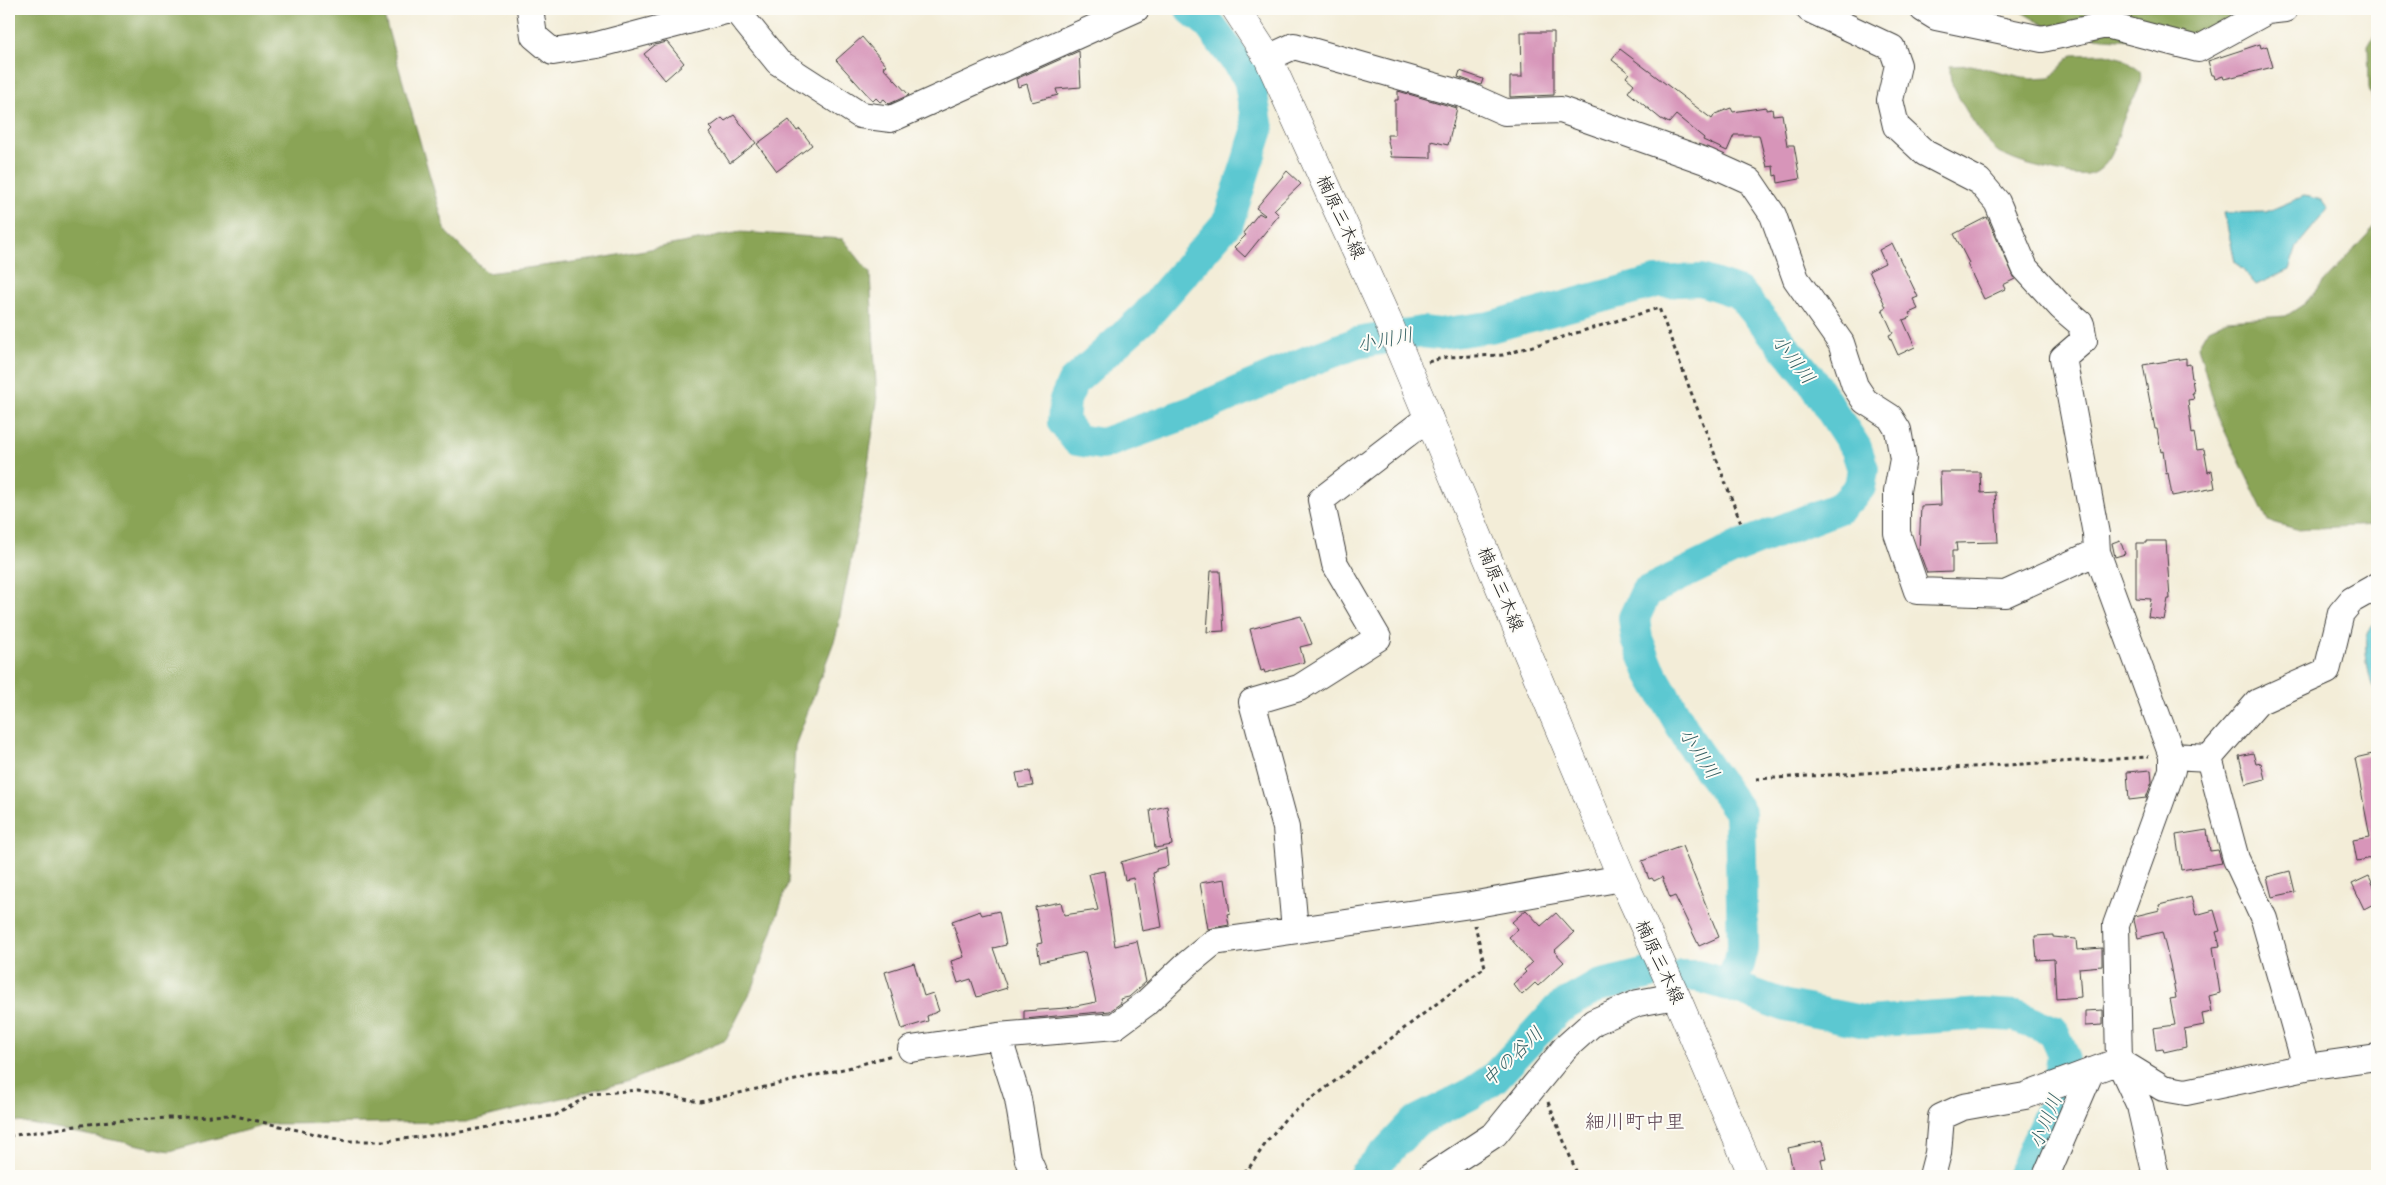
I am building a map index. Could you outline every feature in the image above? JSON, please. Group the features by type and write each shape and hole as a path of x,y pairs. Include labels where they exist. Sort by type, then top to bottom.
{"main road":[{"name":"楠原三木線","path":"1236,9 1268,58 1387,319 1622,878 1676,996 1753,1176"}],"street":[{"path":"530,9 534,36 552,52 596,45 734,9 778,62 860,115 891,119 1134,10"},
{"path":"1809,9 1892,48 1898,64 1890,100 1896,126 1925,153 1979,181 1997,202 2025,268 2061,308 2081,324 2084,340 2062,358 2096,534 2097,552 2172,756 2172,770 2116,925 2119,1061 2140,1106 2156,1176"},
{"path":"1923,9 1936,17 2042,39 2106,25 2198,49 2267,11 2285,9"},
{"path":"1268,58 1294,46 1469,96 1506,112 1561,110 1708,162 1750,181 1773,215 1796,279 1841,343 1855,386 1865,401 1890,417 1898,430 1903,459 1897,490 1897,533 1918,591 2005,594 2097,552"},
{"path":"1295,930 1286,828 1252,702 1299,688 1378,638 1335,564 1321,500 1429,417"},
{"path":"2209,758 2258,702 2327,671 2341,613 2352,600 2377,586"},
{"path":"2172,756 2209,758"},
{"path":"2209,758 2236,858 2264,919 2306,1067"},
{"path":"911,1048 998,1036 1115,1026 1145,1004 1186,965 1214,942 1470,904 1622,878"},
{"path":"1431,1176 1495,1134 1565,1048 1594,1022 1638,1002 1676,996"},
{"path":"998,1036 1018,1099 1028,1160 1035,1176"},
{"path":"2119,1061 2163,1088 2186,1092 2306,1067 2377,1057"},
{"path":"1932,1176 1938,1154 1941,1117 1963,1107 2025,1096 2119,1061"},
{"path":"2046,1176 2091,1071"}],"path":[{"path":"1408,368 1446,357 1503,355 1659,308 1742,526"},
{"path":"1756,779 2172,756"},
{"path":"1236,1176 1249,1168 1285,1119 1485,967 1470,904"},
{"path":"9,1136 109,1121 231,1115 346,1141 385,1140 455,1133 556,1115 591,1094 638,1090 700,1102 852,1067 911,1048"},
{"path":"1539,1078 1578,1176"}],"green space":[{"path":"9,9 382,9 446,232 487,273 597,259 740,232 843,239 870,273 877,403 863,499 836,636 795,746 788,883 754,985 726,1040 630,1081 466,1122 269,1124 170,1151 9,1120"},
{"path":"2016,9 2291,9 2266,29 2247,35 2177,39 2130,39 2084,36 2061,31 2043,24"},
{"path":"2377,30 2377,113 2369,88 2368,45"},
{"path":"2105,54 2124,59 2140,71 2141,78 2138,90 2123,120 2115,147 2109,159 2105,165 2090,175 2068,174 2028,165 2000,153 1974,124 1950,77 1950,66 1971,65 2031,79 2050,78 2072,55"},
{"path":"2377,224 2377,525 2296,529 2268,521 2218,417 2198,346 2208,329 2227,320 2286,316 2304,304"}],"water":[{"path":"2304,196 2322,200 2328,209 2297,246 2289,270 2256,285 2235,261 2224,213 2266,212"},
{"path":"2377,620 2377,694 2369,676 2366,658 2366,637 2370,628"}],"building":[{"path":"1521,32 1554,32 1554,95 1510,97 1510,77 1522,77"},
{"path":"862,37 886,65 883,67 909,95 889,104 884,99 880,102 876,98 873,101 836,60"},
{"path":"667,42 684,63 665,80 644,54 655,45"},
{"path":"2260,44 2261,48 2267,46 2273,67 2224,79 2223,76 2215,79 2214,75 2212,75 2208,61"},
{"path":"1620,49 1712,119 1715,114 1731,108 1733,112 1766,107 1766,110 1772,109 1773,115 1782,114 1787,145 1794,145 1800,179 1778,183 1777,175 1774,176 1773,166 1767,167 1759,135 1734,135 1727,151 1703,140 1704,138 1676,115 1669,123 1661,119 1628,92 1634,84 1626,77 1629,73 1612,60"},
{"path":"1079,51 1081,87 1056,89 1058,95 1032,102 1027,84 1018,87 1016,79"},
{"path":"1460,71 1483,79 1481,85 1458,77"},
{"path":"1398,91 1457,108 1448,145 1431,141 1431,158 1391,157 1387,135 1395,135 1395,100 1398,100"},
{"path":"734,115 756,143 730,163 710,133 713,130 710,127 722,118 725,121"},
{"path":"789,120 797,131 800,129 812,145 777,171 757,144"},
{"path":"1287,171 1301,184 1274,210 1279,215 1245,257 1234,247 1246,235 1243,233 1259,213 1265,215 1256,208"},
{"path":"1987,217 2015,279 2003,285 2005,289 1984,299 1954,234"},
{"path":"1892,243 1918,297 1913,299 1918,309 1909,313 1911,317 1903,320 1915,347 1898,355 1889,335 1893,333 1882,309 1886,307 1869,271 1885,263 1879,250"},
{"path":"2186,358 2186,365 2190,364 2194,393 2192,393 2194,399 2188,400 2192,434 2194,433 2197,450 2204,449 2208,472 2212,471 2215,488 2172,496 2168,473 2166,474 2163,451 2161,452 2157,429 2155,429 2143,365"},
{"path":"1940,472 1980,472 1981,493 1995,492 1998,542 1956,543 1957,551 1952,551 1952,572 1927,573 1919,551 1921,506 1941,505"},
{"path":"2120,540 2125,554 2115,557 2112,543"},
{"path":"2147,541 2166,541 2170,599 2168,599 2164,620 2148,617 2151,599 2136,598 2136,543 2147,543"},
{"path":"1211,571 1220,571 1224,631 1207,632"},
{"path":"1301,616 1312,644 1300,647 1304,662 1265,673 1264,670 1261,671 1250,629"},
{"path":"2253,753 2256,764 2261,763 2265,779 2246,784 2239,756"},
{"path":"2377,753 2377,857 2357,861 2353,840 2370,837 2355,758"},
{"path":"2151,770 2152,782 2146,798 2129,800 2127,772"},
{"path":"1030,771 1033,786 1019,788 1016,773"},
{"path":"1167,806 1172,845 1155,848 1150,810"},
{"path":"2207,830 2210,851 2218,850 2222,863 2181,870 2176,835"},
{"path":"1682,846 1719,937 1699,946 1675,896 1670,898 1662,877 1654,881 1652,878 1649,879 1642,861"},
{"path":"1166,849 1168,866 1156,869 1156,872 1153,873 1162,927 1142,931 1133,878 1125,880 1121,862"},
{"path":"1104,871 1115,946 1137,941 1146,982 1129,997 1120,999 1121,1003 1110,1011 1024,1019 1024,1011 1066,1008 1096,1002 1085,952 1040,962 1037,944 1042,943 1035,907 1061,902 1064,915 1098,910 1089,874"},
{"path":"2290,871 2295,892 2272,897 2267,877"},
{"path":"2369,876 2377,893 2377,902 2364,909 2352,884"},
{"path":"1225,879 1230,913 1227,914 1229,925 1208,929 1200,883"},
{"path":"2191,897 2196,915 2214,910 2220,931 2216,932 2220,946 2213,947 2220,993 2209,996 2212,1012 2202,1014 2204,1025 2184,1029 2186,1047 2164,1052 2163,1049 2156,1050 2153,1028 2175,1025 2170,999 2176,998 2170,964 2162,932 2138,938 2134,920 2135,916 2160,910 2159,905"},
{"path":"1526,910 1541,926 1556,913 1574,933 1554,951 1564,962 1538,986 1535,983 1522,995 1513,984 1526,972 1524,970 1532,963 1509,937 1518,929 1512,922"},
{"path":"980,911 982,915 999,911 1006,945 993,948 1007,988 977,997 971,979 958,983 951,961 964,957 952,921"},
{"path":"2053,935 2053,937 2076,939 2077,950 2102,948 2102,966 2079,968 2081,997 2056,999 2054,959 2037,960 2035,936"},
{"path":"914,963 924,996 933,993 939,1011 927,1016 928,1021 902,1029 885,972"},
{"path":"2103,1010 2103,1025 2085,1026 2085,1011"},
{"path":"1822,1141 1826,1158 1821,1159 1824,1172 1819,1173 1820,1176 1794,1176 1788,1148"}],"waterway":[{"name":"小川川","path":"1191,9 1207,22 1249,78 1258,129 1228,222 1146,316 1073,382 1065,400 1063,422 1077,440 1102,444 1194,411 1311,360 1357,343 1422,332 1439,334 1490,327 1656,282 1701,280 1740,293 1810,378 1856,448 1863,469 1860,487 1841,507 1736,548 1646,592 1634,618 1637,639 1650,671 1695,750 1740,812 1743,948 1739,964 1728,985 1786,1006 1866,1022 1982,1014 2016,1016 2053,1031 2063,1054 2057,1097 2022,1176"},
{"name":"中の谷川","path":"1364,1176 1415,1122 1469,1095 1494,1078 1558,1009 1598,986 1647,974"},
{"name":"中の谷川","path":"1682,976 1698,976 1728,985"}],"district":[{"name":"細川町中里","path":"1635,1121"}]}
